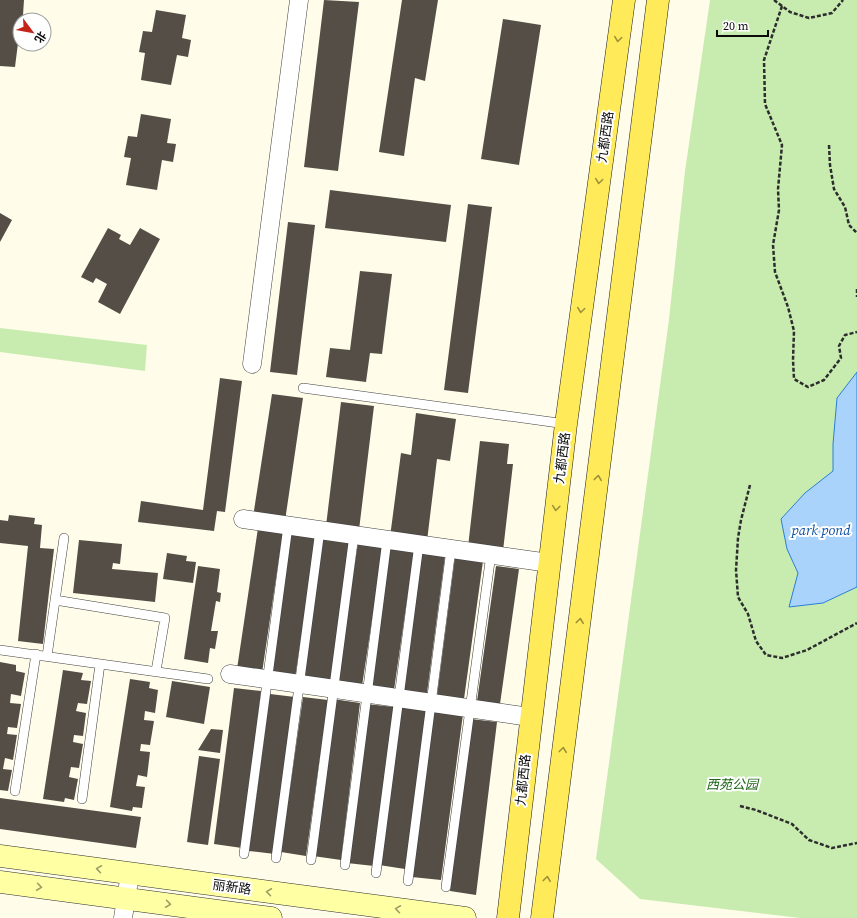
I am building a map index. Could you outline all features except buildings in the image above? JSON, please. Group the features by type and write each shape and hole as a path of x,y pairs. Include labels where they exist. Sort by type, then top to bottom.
{"main road":[{"name":"九都西路","path":"508,918 530,716 566,424 624,0"},
{"path":"542,918 658,0"},
{"name":"丽新路","path":"0,856 464,918"},
{"name":"丽新路","path":"0,882 124,908 271,918"}],"street":[{"path":"252,364 299,0"},
{"path":"243,519 549,563"},
{"path":"230,674 530,716"},
{"path":"124,908 130,874"}],"lane":[{"path":"303,388 566,424"},
{"path":"244,854 288,526"},
{"path":"276,858 298,684 320,530"},
{"path":"311,860 354,535"},
{"path":"47,656 64,538"},
{"path":"345,865 387,540"},
{"path":"376,873 419,544"},
{"path":"408,882 451,549"},
{"path":"446,888 491,554"},
{"path":"56,600 165,618 156,671"},
{"path":"0,650 208,679"},
{"path":"15,791 36,654"},
{"path":"82,799 100,664"}],"path":[{"path":"774,0 790,12 809,18 832,13 843,0"},
{"path":"782,6 764,60 765,104 782,145 778,189 779,210 773,244 775,272 788,307 794,332 792,360 794,379 808,386 824,380 841,358 839,346 845,335 857,332"},
{"path":"829,145 830,165 834,189 845,207 849,226 857,233"},
{"path":"857,289 857,297"},
{"path":"750,485 738,538 736,570 738,597 748,614 756,641 766,655 782,658 807,650 857,623"},
{"path":"740,806 756,810 792,824 809,840 832,848 857,843"}],"green space":[{"name":"西苑公园","path":"710,0 857,0 857,918 800,918 640,899 596,859 669,319 685,171"},
{"path":"0,328 147,345 145,371 0,352"}],"water":[{"name":"park pond","path":"857,372 857,587 823,603 789,607 798,573 787,549 781,519 805,493 833,471 833,444 837,398"}]}
